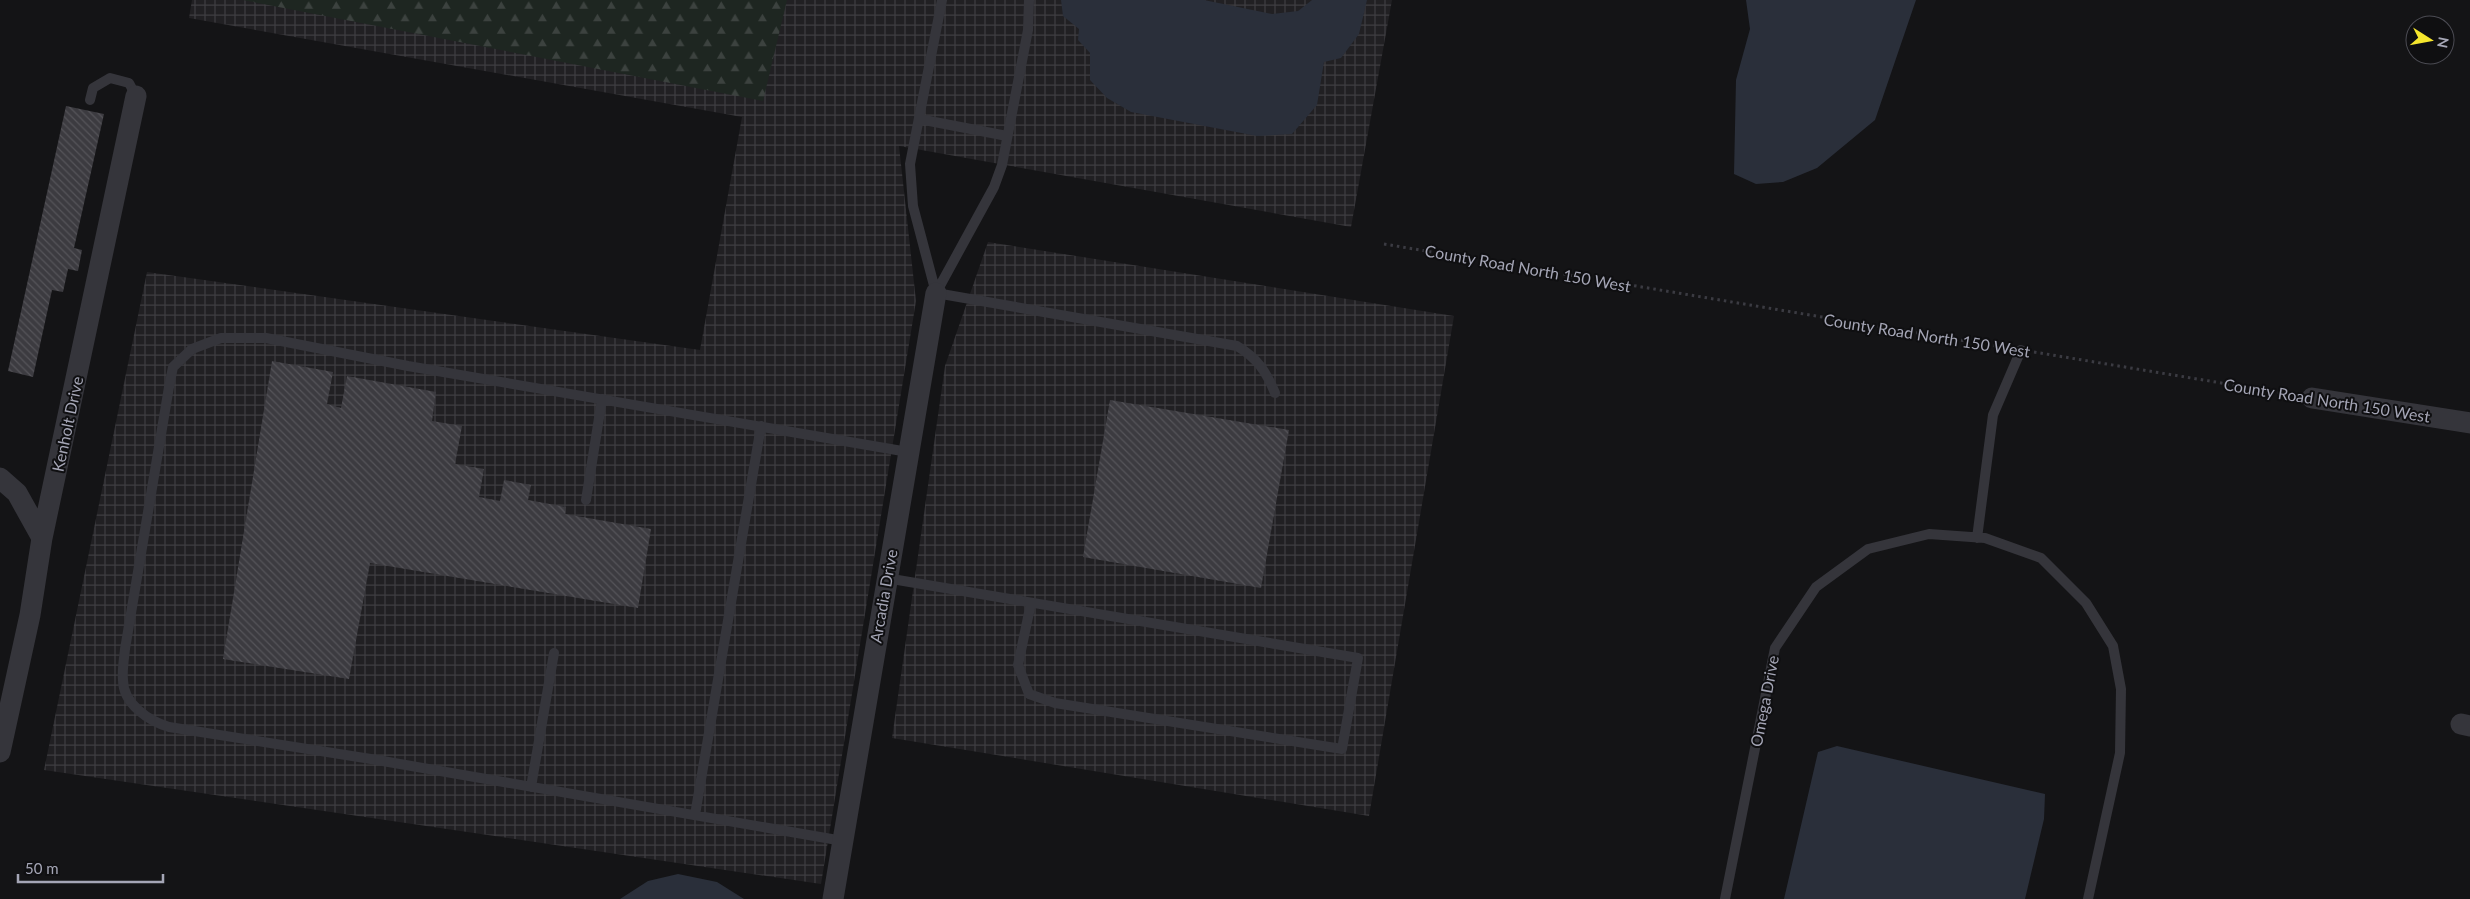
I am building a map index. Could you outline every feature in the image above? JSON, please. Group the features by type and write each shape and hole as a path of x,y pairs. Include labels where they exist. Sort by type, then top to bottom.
{"street":[{"name":"Kenholt Drive","path":"0,752 4,716 30,615 42,538 136,96"},
{"name":"Arcadia Drive","path":"833,899 886,578 936,293"},
{"name":"County Road North 150 West","path":"2312,398 2470,424"},
{"path":"0,478 17,493 42,538"}],"lane":[{"path":"936,293 913,206 910,164 942,0"},
{"path":"936,293 994,187 1007,136 1028,30 1029,0"},
{"path":"90,100 93,88 110,78 129,83 136,96"},
{"path":"919,119 1007,136"},
{"path":"936,293 1237,346 1253,355 1266,372 1275,393"},
{"path":"843,841 169,727 153,722 134,706 122,683 125,649 173,367 192,350 221,338 266,338 408,366 908,452"},
{"path":"1977,538 1993,415 2021,350"},
{"path":"586,500 602,399"},
{"path":"695,815 761,426"},
{"name":"Omega Drive","path":"1724,899 1775,648 1816,587 1868,549 1929,534 1985,538 2041,558 2086,603 2113,646 2121,688 2120,752 2088,899"},
{"path":"886,578 1358,658 1342,749 1055,703 1029,694 1018,665 1031,603"},
{"path":"531,787 554,653"}],"path":[{"name":"County Road North 150 West","path":"1384,244 2312,398"}],"shaded area":[{"path":"192,0 1392,0 1351,227 899,146 916,301 821,884 44,770 147,272 700,350 742,117 189,18"},
{"path":"1061,0 1204,0 1272,14 1298,11 1312,0 1367,0 1359,34 1341,58 1324,62 1317,105 1292,134 1257,136 1131,112 1107,98 1090,80 1090,53 1078,40 1079,29 1063,16"},
{"path":"1746,0 1916,0 1875,120 1817,168 1783,182 1756,184 1734,174 1736,80 1750,29"},
{"path":"988,242 1454,316 1369,816 892,738 945,366"},
{"path":"1837,746 2045,794 2044,819 2025,899 1784,899 1818,752"},
{"path":"678,874 717,882 744,899 620,899 648,881"}],"green space":[{"path":"243,0 787,0 763,101"}],"building":[{"path":"66,106 104,114 74,248 82,250 78,271 68,269 63,292 52,290 33,377 8,371"},
{"path":"272,361 333,372 327,404 341,408 347,376 436,392 432,421 462,426 455,464 484,469 479,497 500,501 504,480 531,485 528,500 566,507 565,514 651,529 638,608 370,563 349,679 223,659"},
{"path":"1110,400 1289,430 1261,588 1083,557"}]}
